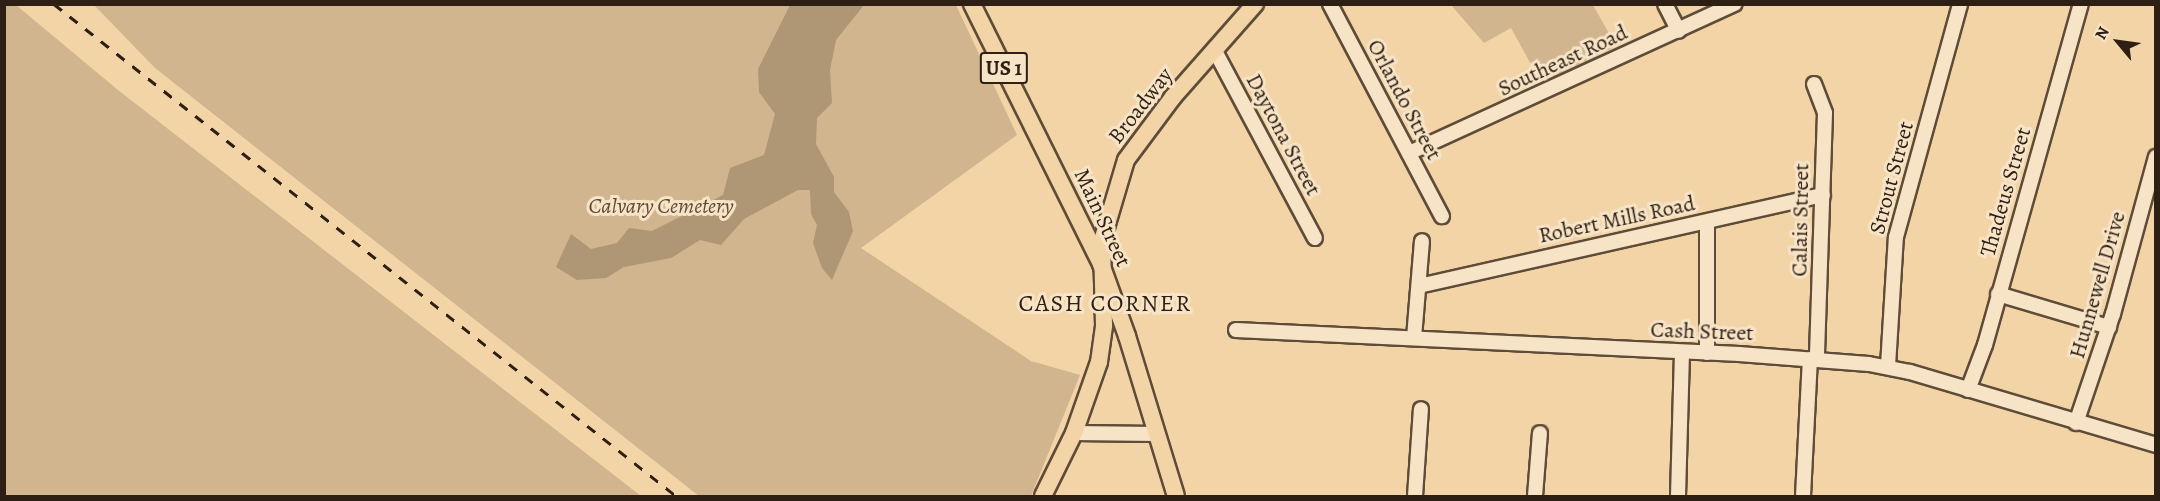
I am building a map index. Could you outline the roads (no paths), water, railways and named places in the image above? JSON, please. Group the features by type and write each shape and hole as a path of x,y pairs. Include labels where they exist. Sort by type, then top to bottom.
{"main road":[{"name":"Main Street","path":"972,4 1101,264 1176,496"},
{"name":"Broadway","path":"1051,496 1102,344 1101,264 1105,224 1126,160 1138,140 1256,4"},
{"name":"Broadway","path":"1043,496 1054,470 1060,464"}],"street":[{"name":"Orlando Street","path":"1330,4 1442,216"},
{"path":"1665,4 1679,31"},
{"name":"Southeast Road","path":"1409,153 1735,4"},
{"name":"Strout Street","path":"1888,366 1896,237 1960,4"},
{"name":"Thadeus Street","path":"1968,390 1998,294 2081,4"},
{"name":"Daytona Street","path":"1215,51 1315,238"},
{"name":"Calais Street","path":"1803,496 1823,195 1825,113 1814,84"},
{"name":"Hunnewell Drive","path":"2076,423 2109,327 2156,157"},
{"name":"Robert Mills Road","path":"1419,286 1823,195"},
{"path":"1707,222 1707,353"},
{"path":"1414,338 1422,241"},
{"path":"1998,294 2109,327"},
{"name":"Cash Street","path":"1236,330 1707,353 1888,366 2156,445"},
{"path":"1678,496 1682,353"},
{"path":"1415,496 1421,409"},
{"path":"1074,433 1157,435"},
{"path":"1535,496 1540,433"}],"railway":[{"path":"54,4 676,496"}],"district":[{"name":"CASH CORNER","path":"1105,304"}],"park label":[{"name":"Calvary Cemetery","path":"661,207"}]}
